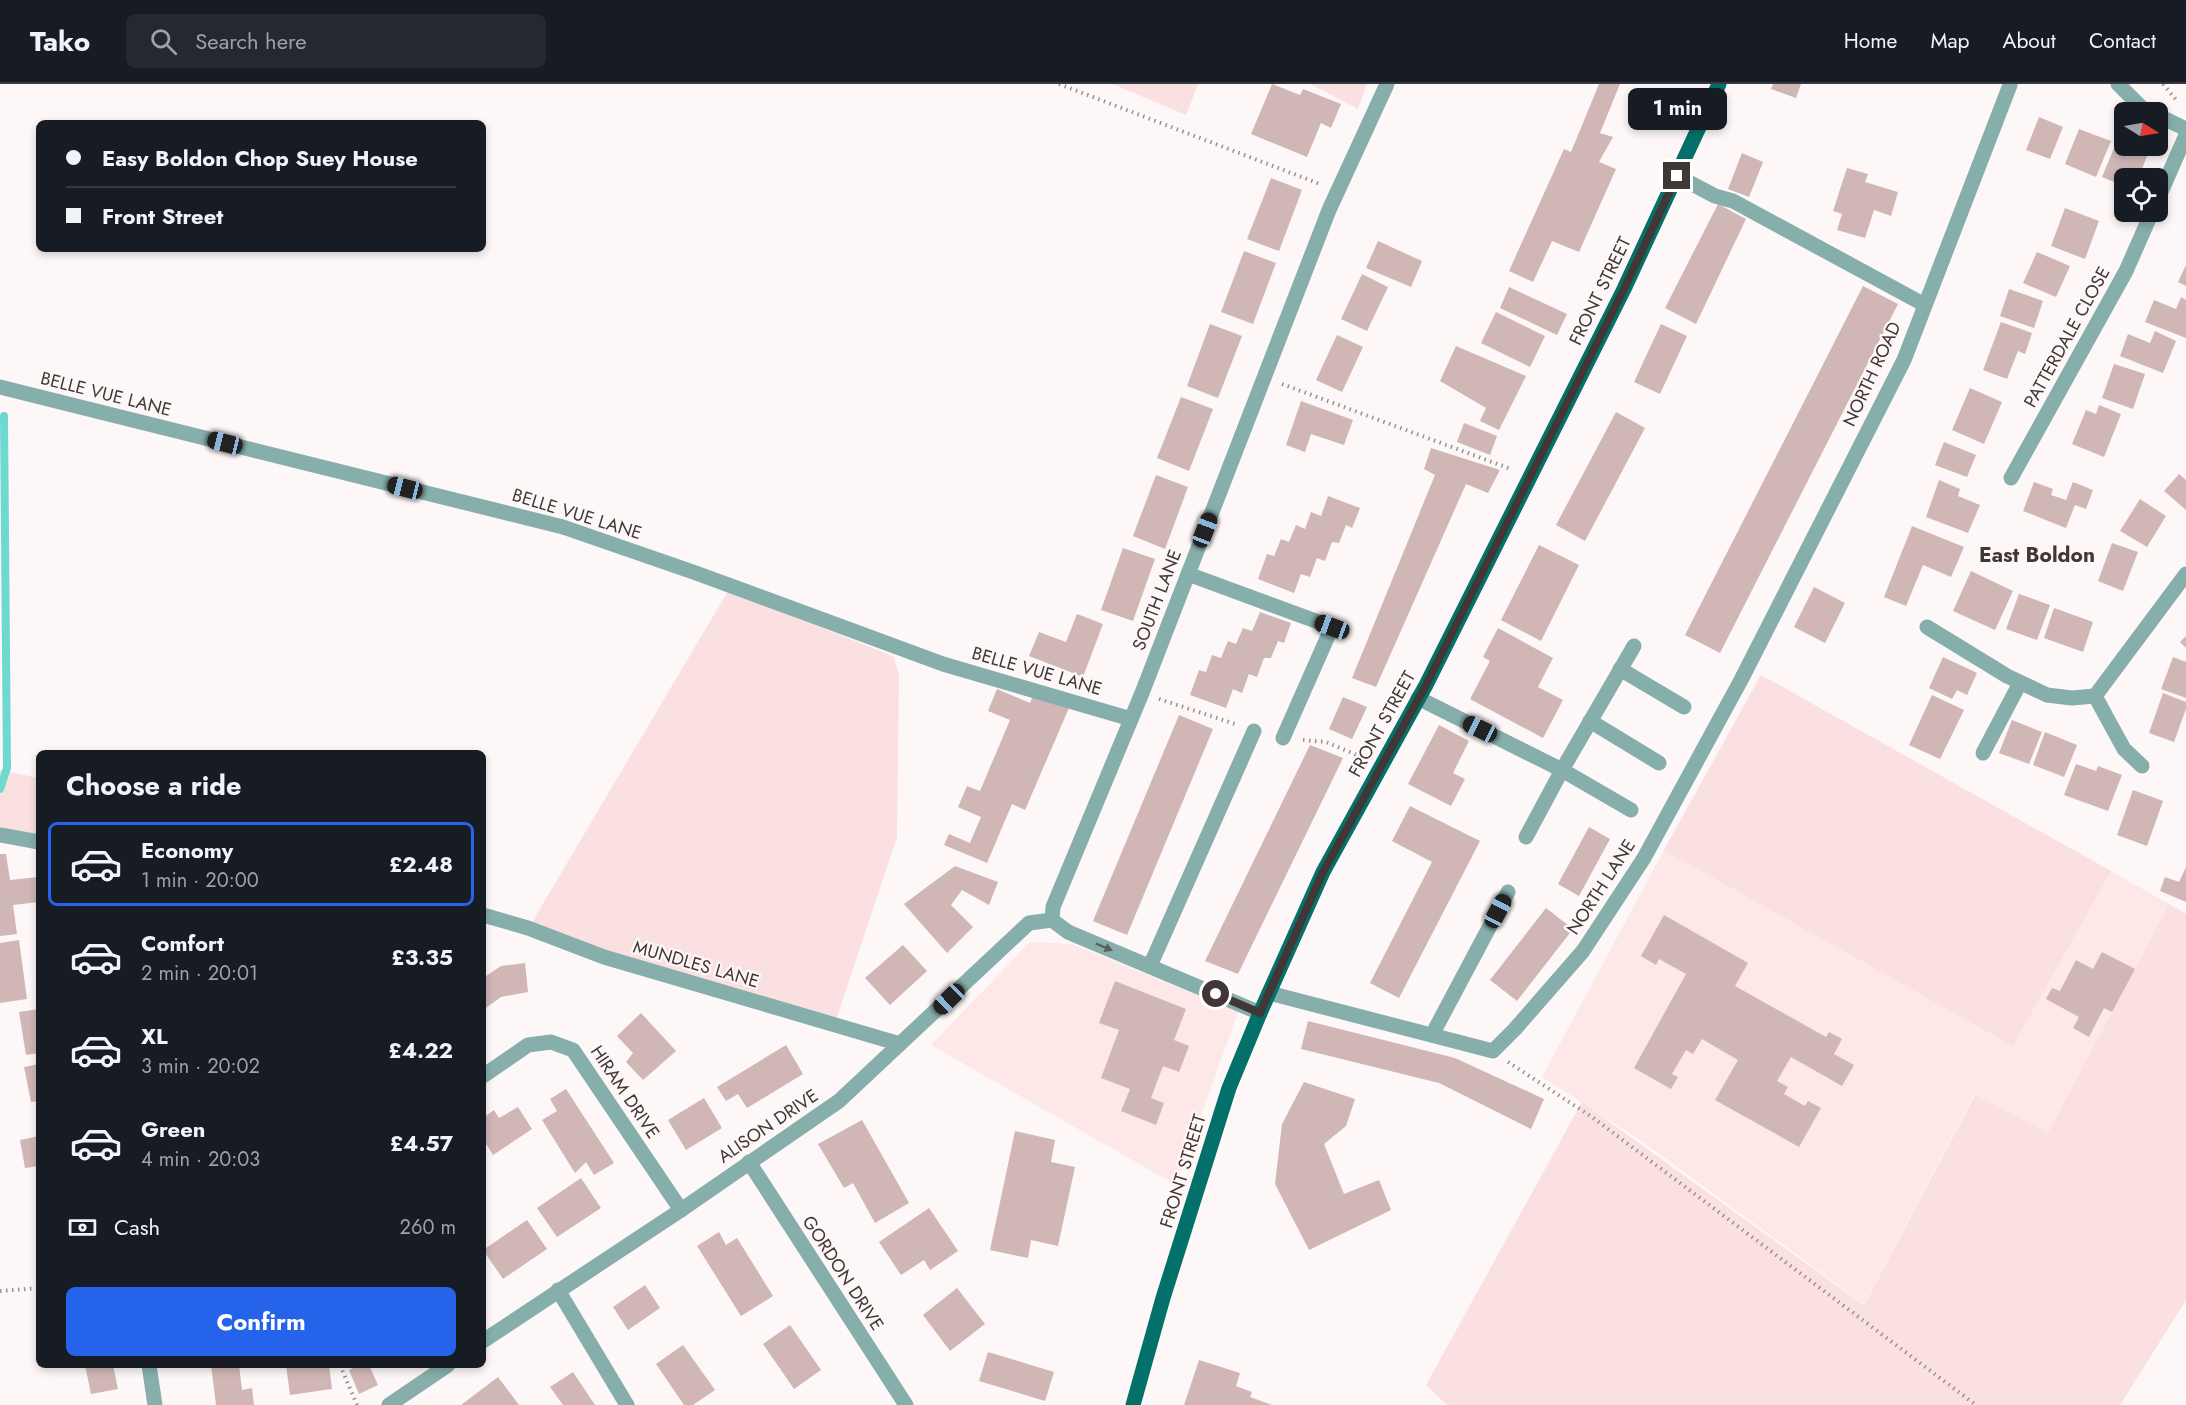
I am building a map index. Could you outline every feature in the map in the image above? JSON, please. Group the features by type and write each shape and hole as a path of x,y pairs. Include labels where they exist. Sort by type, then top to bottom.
{"main road":[{"name":"FRONT STREET","path":"1133,1405 1163,1298 1229,1088 1260,1013 1323,872 1418,698 1624,289 1719,84"}],"street":[{"name":"SOUTH LANE","path":"1052,920 1053,907 1131,719 1338,190 1387,84"},
{"path":"2118,84 2136,102"},
{"name":"NORTH ROAD","path":"1746,669 1904,360 2010,85"},
{"path":"2168,120 2186,129"},
{"path":"2168,176 2186,135"},
{"path":"1677,176 1715,196 1733,201 1925,305"},
{"name":"PATTERDALE CLOSE","path":"2011,478 2126,271 2148,222"},
{"name":"BELLE VUE LANE","path":"0,387 562,527 696,573 943,664 1131,719"},
{"path":"1188,573 1332,627 1283,738"},
{"path":"1927,627 2020,683 2048,695 2072,698 2095,696 2186,574"},
{"path":"1526,837 1634,646"},
{"path":"1620,669 1684,707"},
{"name":"NORTH LANE","path":"1493,1051 1583,951 1644,858 1746,669"},
{"path":"1983,753 2020,683"},
{"path":"2095,696 2124,749 2142,766"},
{"path":"1418,698 1562,770 1631,810"},
{"path":"1590,721 1659,763"},
{"path":"1150,966 1254,731"},
{"path":"0,835 36,841"},
{"path":"1432,1035 1508,892"},
{"name":"MUNDLES LANE","path":"486,916 528,928 604,957 900,1044"},
{"path":"1052,920 1068,932 1260,1013"},
{"name":"ALISON DRIVE","path":"486,1339 681,1210 838,1101 1029,922 1052,920"},
{"path":"1269,993 1493,1051"},
{"name":"HIRAM DRIVE","path":"486,1074 528,1045 551,1042 573,1050 681,1210"},
{"name":"GORDON DRIVE","path":"748,1162 906,1405"},
{"path":"558,1290 627,1405"},
{"path":"149,1368 155,1405"},
{"path":"389,1405 444,1368"}],"path":[{"path":"1059,84 1338,190"},
{"path":"2163,84 2186,108"},
{"path":"1264,377 1529,476"},
{"path":"1493,1051 1592,1117 1976,1405"},
{"path":"0,1291 36,1288"},
{"path":"341,1368 357,1405"}],"shaded area":[{"path":"1112,84 1198,84 1186,115"},
{"path":"1310,84 1367,84 1358,109"},
{"path":"728,591 893,656 899,673 897,837 837,1017 830,1021 609,953 531,924"},
{"path":"1761,675 2169,904 2048,1134 1974,1095 1864,1304 1643,1142 1542,1077"},
{"path":"1761,675 2111,871 2013,1046 1664,850"},
{"path":"0,770 36,777 36,836 0,830"},
{"path":"2169,904 2186,914 2186,1300 2120,1405 1447,1405 1426,1385 1582,1102 1864,1305 1975,1095 2048,1133"},
{"path":"1030,942 1072,944 1238,1012 1176,1185 931,1045"}],"building":[{"path":"1272,84 1300,95 1303,89 1341,104 1331,128 1321,123 1307,157 1251,134"},
{"path":"1599,84 1620,84 1600,133 1613,137 1599,162 1616,169 1579,252 1552,241 1533,282 1509,271 1564,149 1571,152"},
{"path":"1773,84 1801,84 1796,98 1771,89"},
{"path":"2039,117 2063,127 2050,159 2026,150"},
{"path":"2079,129 2111,141 2096,177 2065,164"},
{"path":"2114,148 2114,156 2147,156 2142,168 2114,168 2114,182 2102,177"},
{"path":"1742,153 1763,162 1749,197 1728,189"},
{"path":"1847,168 1868,174 1865,182 1898,192 1891,216 1874,210 1865,238 1837,230 1842,214 1833,211"},
{"path":"1271,178 1302,190 1279,251 1247,239"},
{"path":"1718,204 1746,219 1696,324 1665,308"},
{"path":"2065,208 2099,221 2085,259 2051,246"},
{"path":"1378,241 1422,261 1411,287 1366,268"},
{"path":"1244,251 1276,263 1253,324 1221,312"},
{"path":"2037,252 2070,266 2056,297 2023,283"},
{"path":"2186,265 2186,286 2178,282"},
{"path":"1362,274 1388,287 1367,331 1341,319"},
{"path":"1863,286 1898,304 1720,653 1685,635"},
{"path":"1509,287 1567,314 1557,335 1500,308"},
{"path":"2009,289 2043,301 2034,328 2000,316"},
{"path":"2181,297 2186,300 2186,338 2145,322 2154,300 2176,309"},
{"path":"1496,312 1545,336 1530,367 1481,343"},
{"path":"2001,322 2032,333 2025,354 2018,351 2007,379 1983,370"},
{"path":"1210,324 1242,336 1218,398 1187,386"},
{"path":"1661,324 1687,336 1660,394 1634,382"},
{"path":"2155,331 2176,341 2163,373 2120,356 2128,334 2150,343"},
{"path":"1337,335 1363,347 1342,392 1316,380"},
{"path":"1456,346 1526,376 1499,430 1480,421 1486,408 1440,381"},
{"path":"2114,364 2145,374 2133,409 2102,398"},
{"path":"1970,388 2002,402 1984,444 1952,430"},
{"path":"1181,397 1213,409 1189,471 1157,458"},
{"path":"1301,401 1353,420 1344,445 1311,434 1305,452 1286,445"},
{"path":"2099,405 2121,414 2104,457 2072,444 2086,410 2096,414"},
{"path":"1616,412 1645,428 1585,541 1556,525"},
{"path":"1464,423 1497,436 1490,455 1457,442"},
{"path":"1944,442 1976,455 1967,477 1935,465"},
{"path":"1431,448 1500,470 1488,493 1466,484 1376,687 1352,678 1435,475 1424,469"},
{"path":"2179,474 2186,480 2186,510 2164,491"},
{"path":"1156,475 1188,487 1165,549 1133,536"},
{"path":"1939,480 1960,489 1958,496 1980,505 1968,533 1926,517"},
{"path":"2034,482 2053,489 2051,495 2066,500 2073,482 2093,490 2086,509 2075,505 2066,528 2023,511"},
{"path":"1328,496 1360,508 1352,528 1346,525 1339,543 1332,542 1325,561 1317,558 1310,577 1301,574 1294,593 1258,579 1267,554 1274,556 1281,539 1289,542 1296,525 1305,529 1311,512 1321,516"},
{"path":"2140,499 2166,516 2147,547 2120,531"},
{"path":"1912,526 1964,547 1951,577 1923,565 1906,606 1884,597"},
{"path":"2112,543 2138,552 2123,591 2098,581"},
{"path":"1539,545 1579,565 1541,641 1501,620"},
{"path":"1123,548 1155,559 1133,621 1101,610"},
{"path":"1971,571 2013,591 1995,630 1953,611"},
{"path":"1814,587 1845,603 1825,643 1794,627"},
{"path":"2019,594 2050,605 2037,640 2006,629"},
{"path":"2054,608 2093,622 2083,652 2044,638"},
{"path":"1260,612 1291,623 1284,643 1278,641 1271,658 1264,658 1257,677 1249,674 1242,693 1233,689 1226,708 1190,695 1199,670 1206,672 1212,655 1221,658 1228,641 1236,644 1243,628 1252,631"},
{"path":"1077,614 1103,624 1083,677 1029,656 1039,632 1066,642"},
{"path":"1498,628 1553,658 1538,687 1563,700 1543,738 1470,699 1490,661 1483,657"},
{"path":"2186,636 2186,648 2180,642"},
{"path":"1943,657 1977,673 1967,695 1957,690 1952,699 1929,688"},
{"path":"2173,657 2186,662 2186,698 2161,689"},
{"path":"997,689 1030,703 1034,693 1069,708 1025,810 1012,804 987,863 944,845 949,834 970,843 981,817 958,807 967,786 980,791 1010,720 988,711"},
{"path":"2163,693 2186,702 2186,709 2174,742 2149,733"},
{"path":"1932,695 1964,710 1940,759 1909,745"},
{"path":"1343,697 1367,707 1352,739 1329,729"},
{"path":"1179,715 1213,729 1127,935 1093,921"},
{"path":"2012,720 2042,732 2029,764 1999,753"},
{"path":"1439,725 1469,741 1453,773 1465,779 1451,806 1408,784"},
{"path":"2045,732 2077,745 2064,777 2033,765"},
{"path":"1310,745 1343,758 1238,974 1205,961"},
{"path":"2076,764 2096,771 2098,766 2122,775 2108,811 2064,795"},
{"path":"2133,790 2163,801 2147,846 2117,835"},
{"path":"1410,806 1480,841 1399,998 1370,983 1432,862 1392,841"},
{"path":"1589,827 1610,839 1579,896 1558,884"},
{"path":"0,854 6,854 10,880 36,877 36,902 13,905 17,934 0,936"},
{"path":"955,866 998,882 989,905 962,890 951,905 973,927 947,953 904,904"},
{"path":"2186,867 2186,902 2160,891 2165,877 2179,882"},
{"path":"1546,908 1573,929 1517,1001 1490,980"},
{"path":"1664,915 1748,963 1735,986 1826,1037 1829,1032 1842,1039 1834,1054 1854,1065 1842,1086 1791,1057 1777,1081 1788,1087 1784,1094 1805,1106 1808,1101 1821,1108 1799,1147 1715,1100 1738,1060 1702,1039 1693,1054 1686,1050 1672,1074 1678,1077 1671,1089 1634,1068 1686,974 1659,959 1656,965 1641,956"},
{"path":"19,940 27,999 0,1003 0,943"},
{"path":"903,945 927,971 890,1005 865,978"},
{"path":"2102,952 2135,969 2112,1012 2104,1008 2089,1037 2073,1028 2079,1017 2046,999 2052,988 2060,991 2076,960 2093,969"},
{"path":"525,963 528,992 501,997 486,1008 486,976 501,966"},
{"path":"1115,981 1186,1009 1174,1040 1189,1046 1179,1072 1163,1066 1151,1098 1164,1103 1156,1125 1121,1111 1130,1089 1101,1078 1119,1030 1099,1023"},
{"path":"36,1009 36,1053 26,1055 19,1012"},
{"path":"641,1013 676,1051 643,1080 626,1062 633,1053 617,1036"},
{"path":"1308,1021 1455,1058 1544,1099 1531,1129 1439,1083 1301,1049"},
{"path":"786,1045 803,1074 747,1108 738,1094 726,1101 717,1087"},
{"path":"36,1065 36,1101 31,1102 24,1067"},
{"path":"1304,1082 1355,1099 1346,1126 1324,1144 1344,1194 1379,1180 1391,1210 1309,1250 1275,1184 1282,1124"},
{"path":"566,1089 614,1163 594,1175 586,1162 575,1173 542,1120 557,1111 550,1099"},
{"path":"704,1098 722,1128 686,1150 668,1120"},
{"path":"518,1107 532,1129 493,1155 486,1144 486,1116 494,1110 499,1118"},
{"path":"862,1120 909,1203 875,1223 853,1183 844,1188 818,1144"},
{"path":"1015,1131 1055,1140 1051,1162 1075,1167 1058,1246 1031,1240 1028,1258 990,1250"},
{"path":"36,1137 36,1166 25,1168 20,1140"},
{"path":"581,1178 601,1208 557,1237 537,1208"},
{"path":"929,1208 958,1251 930,1270 924,1260 901,1275 879,1242"},
{"path":"527,1220 547,1249 503,1279 486,1254 486,1248"},
{"path":"719,1232 726,1245 737,1238 773,1296 741,1316 697,1246"},
{"path":"645,1285 660,1308 628,1330 613,1307"},
{"path":"957,1288 985,1324 950,1351 923,1315"},
{"path":"790,1325 821,1370 794,1389 763,1344"},
{"path":"683,1345 715,1390 693,1405 684,1405 656,1364"},
{"path":"988,1352 1054,1372 1045,1401 979,1381"},
{"path":"1199,1360 1240,1373 1236,1386 1252,1392 1250,1397 1272,1405 1184,1405"},
{"path":"86,1368 114,1368 118,1389 91,1394"},
{"path":"211,1368 239,1368 242,1390 252,1388 254,1405 216,1405"},
{"path":"286,1368 329,1368 332,1389 290,1395"},
{"path":"370,1368 378,1385 359,1394 349,1370"},
{"path":"573,1372 595,1405 563,1405 550,1387"},
{"path":"498,1377 519,1405 461,1405"}],"waterway":[{"path":"0,789 7,768 4,416"}],"district":[{"name":"East Boldon","path":"2037,555"}],"route":[{"path":"1216,994 1260,1013 1323,872 1426,685 1624,289 1677,176"}]}
